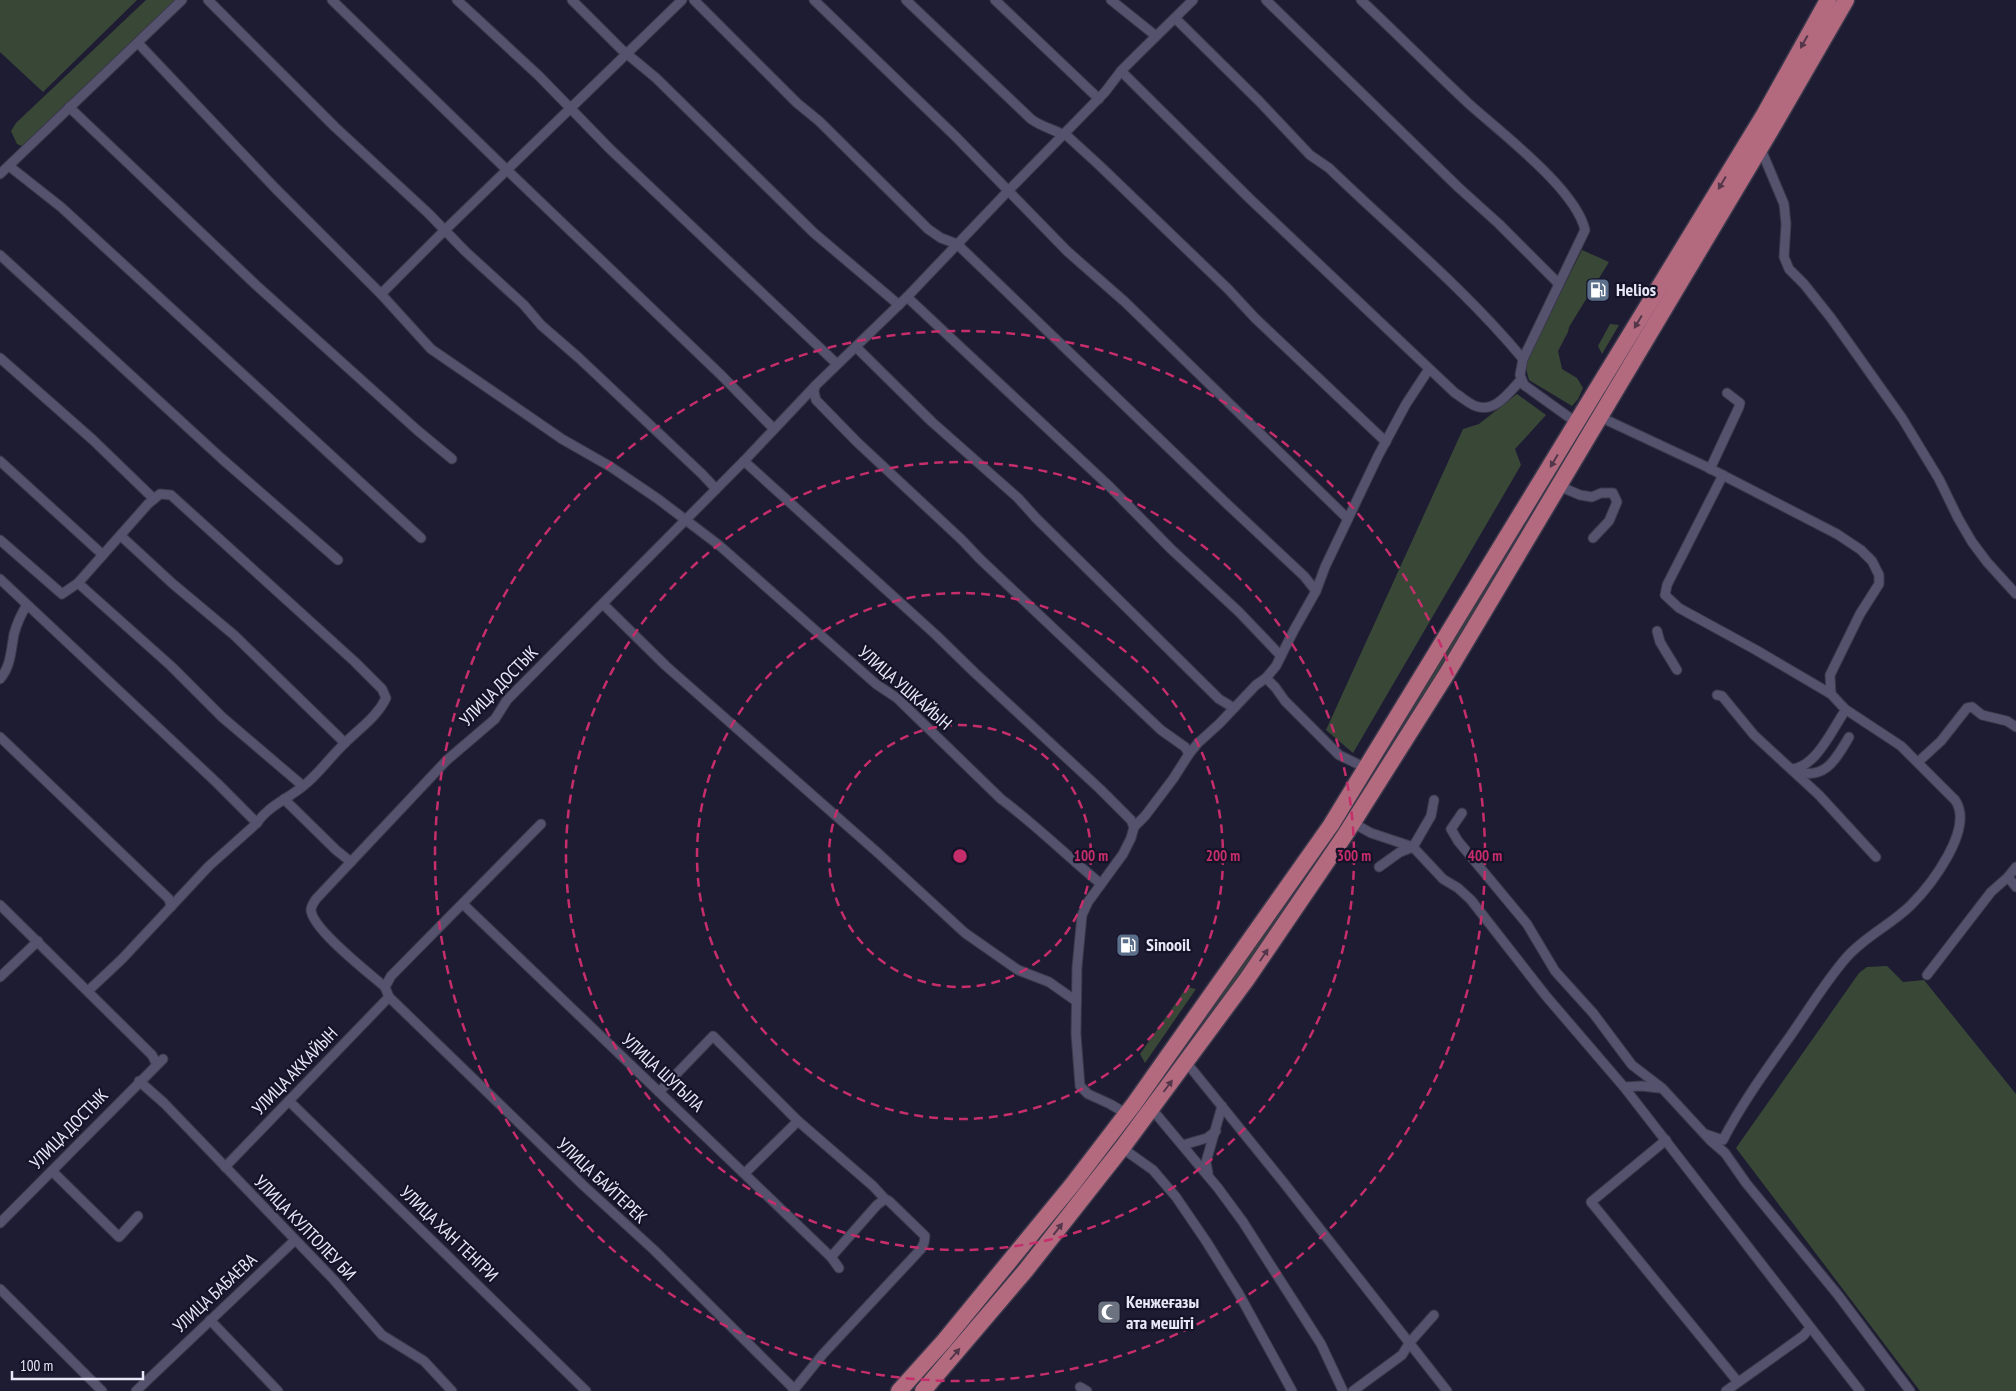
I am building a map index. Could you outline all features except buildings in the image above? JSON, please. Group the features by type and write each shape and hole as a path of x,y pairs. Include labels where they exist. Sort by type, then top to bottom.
{"highway":[{"path":"899,1391 1072,1186 1186,1062 1247,979 1353,823 1446,674 1600,417 1756,141 1828,0"},
{"path":"923,1391 1026,1270 1122,1148 1140,1110 1331,825 1577,423 1846,0"}],"street":[{"path":"0,174 182,0"},
{"path":"208,0 335,127 524,305 541,325 579,358 702,474 716,490"},
{"path":"332,0 701,355 774,429"},
{"path":"457,0 539,76 570,109 837,364"},
{"path":"572,0 656,78 814,233 899,305"},
{"path":"381,294 682,0"},
{"path":"694,0 797,103 819,121 928,229 941,238 957,244 1226,503 1299,570 1316,591"},
{"path":"814,0 955,136 1067,251 1125,302 1348,519"},
{"path":"906,0 1031,119 1039,125 1063,134 1099,165 1228,289 1254,318 1386,442"},
{"path":"995,0 1099,99"},
{"path":"1111,0 1156,36"},
{"name":"УЛИЦА ДОСТЫК","path":"385,987 332,940 317,924 311,907 316,899 447,760 491,723 507,700 716,490 815,386 907,297 1008,190 1099,99 1121,71 1193,0"},
{"path":"1266,0 1559,284"},
{"path":"1361,0 1468,103 1558,185 1583,219 1585,230 1523,359 1520,375 1521,380 1577,423"},
{"path":"1175,18 1260,101 1310,155 1329,168 1449,280 1503,335 1523,359"},
{"name":"УЛИЦА УШКАЙЫН","path":"138,43 275,188 381,294 431,349 562,438 611,467 720,546 876,684 897,698 1001,799 1020,813 1061,851 1101,884"},
{"path":"1121,71 1249,198 1340,282 1455,393 1478,407 1489,407 1498,403 1521,380"},
{"path":"69,107 256,285 417,430 452,459"},
{"path":"1756,141 1784,204 1786,224 1784,258 1789,269 1804,284 1831,318 1902,418 1940,479 1958,518 1972,542 2016,594"},
{"path":"9,166 61,207 421,538"},
{"path":"0,255 221,458 338,560"},
{"path":"907,297 1110,486 1172,549 1239,612 1281,656"},
{"path":"856,347 932,422 1018,498 1219,699 1234,708"},
{"path":"0,358 93,440 154,498"},
{"path":"1343,1391 1321,1344 1295,1302 1254,1242 1243,1222 1183,1144 1140,1110 1110,1104 1088,1094 1080,1086 1076,1034 1077,967 1082,915 1088,902 1123,854 1134,827 1168,786 1189,754 1276,666 1316,591 1378,456 1406,404 1429,369"},
{"path":"815,386 816,400 857,442 1161,730 1185,747 1189,754"},
{"path":"1710,469 1740,403 1727,393"},
{"path":"1600,417 1723,475 1837,534 1861,550 1872,561 1879,575 1879,584 1860,614 1830,675 1831,694"},
{"path":"0,461 103,556"},
{"path":"744,461 936,634 975,673 1100,789 1131,820 1134,827"},
{"path":"1705,1134 1723,1140 1732,1122 1760,1080 1846,957 1865,939 1911,905 1939,870 1959,832 1960,808 1901,746 1845,709 1831,694 1679,608 1666,595 1667,584 1723,475"},
{"path":"1558,486 1580,495 1592,497 1601,492 1613,493 1617,502 1609,521 1592,538"},
{"path":"0,540 62,594 78,583 154,498 160,494 171,495 355,662 382,689 386,698 381,710 344,743 303,786 263,814 257,823 209,866 122,959 88,991 0,904"},
{"path":"121,536 173,584 239,640 344,743"},
{"path":"0,579 257,823"},
{"path":"78,583 171,666 222,717 303,786"},
{"path":"603,604 666,666 878,853 965,933 1018,970 1049,982 1076,1001"},
{"path":"0,679 10,659 19,618 27,605"},
{"path":"1658,631 1660,642 1677,670"},
{"path":"1266,678 1275,686 1285,701 1340,755 1366,768"},
{"path":"1717,695 1722,696 1754,735 1819,794 1876,857"},
{"path":"1918,762 1941,741 1967,708 1972,707 1982,715 2007,721 2016,727"},
{"path":"1791,769 1805,766 1813,758 1843,714"},
{"path":"0,737 168,899 170,907"},
{"path":"1791,769 1807,774 1814,774 1824,770 1834,761 1849,737"},
{"path":"284,800 351,862"},
{"path":"1379,867 1400,852 1413,846 1431,816 1434,800"},
{"path":"1462,813 1451,829 1458,841 1527,924 1555,971 1593,1013 1632,1065 1662,1088 1725,1153 1746,1183 1838,1295 1910,1391"},
{"path":"1353,823 1371,833 1413,846 1443,879 1458,888 1470,900 1546,996 1624,1086 1860,1391"},
{"path":"389,998 385,987 391,976 541,824"},
{"path":"1926,975 1991,892 2016,867"},
{"path":"2008,877 2016,887"},
{"name":"УЛИЦА ШУГЫЛА","path":"463,904 745,1173 840,1268"},
{"path":"0,977 38,941"},
{"name":"УЛИЦА ДОСТЫК","path":"0,1223 159,1061 88,991"},
{"name":"УЛИЦА АККАЙЫН","path":"225,1166 389,998"},
{"name":"УЛИЦА БАЙТЕРЕК","path":"389,998 584,1186 654,1250 793,1390"},
{"path":"660,1092 713,1036 798,1121 873,1186 885,1199 889,1200 925,1236 924,1243 917,1254 793,1390"},
{"path":"1186,1062 1447,1391"},
{"name":"УЛИЦА КУЛТОЛЕУ БИ","path":"139,1081 164,1103 225,1166 334,1280 382,1335 424,1361 452,1391"},
{"path":"1624,1086 1662,1088"},
{"name":"УЛИЦА ХАН ТЕНГРИ","path":"289,1101 586,1391"},
{"path":"1208,1175 1206,1162 1222,1106"},
{"path":"745,1173 798,1121"},
{"path":"1183,1144 1207,1138 1216,1131"},
{"path":"1666,1140 1591,1202 1738,1382"},
{"path":"1122,1148 1153,1170 1186,1211 1239,1294 1292,1391"},
{"path":"52,1171 119,1237 138,1216"},
{"path":"831,1257 877,1205 885,1199"},
{"name":"УЛИЦА БАБАЕВА","path":"136,1391 295,1240"},
{"path":"0,1289 102,1391"},
{"path":"1353,1391 1402,1355 1410,1342 1434,1315"},
{"path":"210,1320 278,1391"},
{"path":"1726,1391 1803,1336 1810,1328"}],"green space":[{"path":"0,0 137,0 43,92 0,52"},
{"path":"146,0 177,0 28,142 22,146 17,144 11,131 16,123"},
{"path":"1582,250 1609,262 1569,327 1558,351 1562,369 1577,378 1583,388 1572,406 1529,380 1525,364"},
{"path":"1610,324 1619,325 1602,354 1598,346"},
{"path":"1517,394 1546,415 1515,449 1521,465 1353,753 1326,730 1463,429 1479,424"},
{"path":"1584,420 1590,423 1466,627 1282,915 1238,979 1166,1073 1341,816"},
{"path":"1887,966 1903,982 1924,980 2016,1094 2016,1391 1920,1391 1736,1148 1859,973 1867,967"},
{"path":"1187,987 1196,989 1145,1063 1140,1054"}],"place":[{"name":"Helios","path":"1598,290"},
{"name":"Sinooil","path":"1128,945"},
{"name":"Кенжеғазы ата мешіті","path":"1109,1312"}]}
